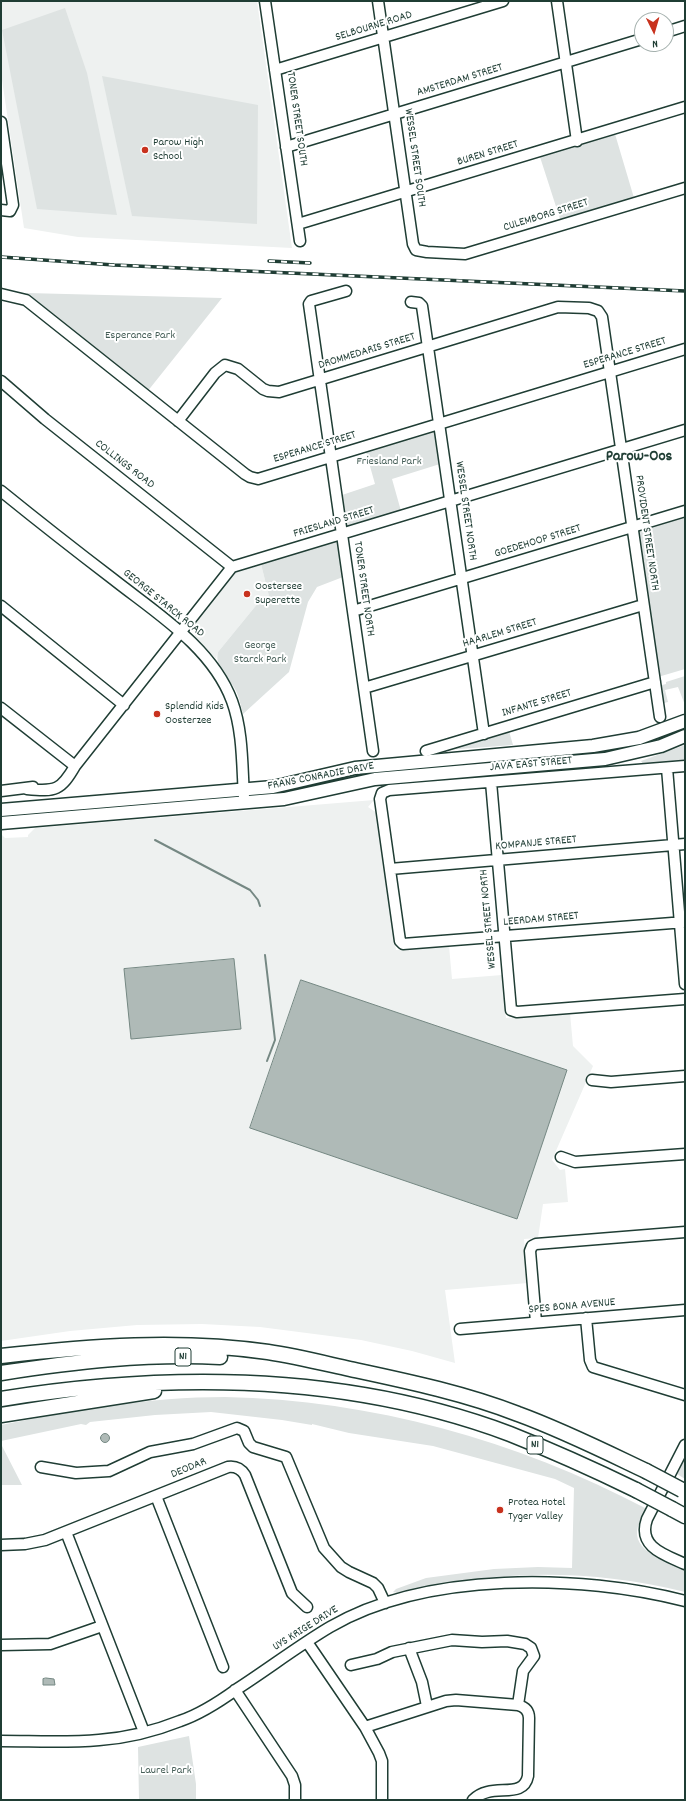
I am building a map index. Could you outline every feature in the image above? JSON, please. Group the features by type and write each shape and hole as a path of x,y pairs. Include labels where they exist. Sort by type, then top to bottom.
{"highway":[{"path":"1,1356 100,1347 200,1346 268,1352 366,1372"},
{"name":"N1","path":"1,1373 102,1360 210,1356 310,1364 366,1372 445,1391 516,1413 588,1443 684,1491"},
{"name":"N1","path":"1,1399 104,1385 161,1382 232,1381 274,1384 367,1396 429,1410 509,1434 586,1466 685,1516"},
{"path":"1,1415 150,1391 274,1384"}],"main road":[{"name":"FRANS CONRADIE DRIVE","path":"1,810 244,790 288,784 355,768 608,744 659,732 685,721"},
{"name":"FRANS CONRADIE DRIVE","path":"1,823 284,799 375,779 605,759 661,746 685,736"}],"street":[{"name":"TONER STREET SOUTH","path":"265,1 300,240"},
{"name":"WESSEL STREET SOUTH","path":"378,1 414,247"},
{"name":"SELBOURNE ROAD","path":"275,70 503,1"},
{"path":"557,1 577,141"},
{"path":"674,29 685,26"},
{"name":"AMSTERDAM STREET","path":"286,147 634,41"},
{"name":"BUREN STREET","path":"298,224 577,141 685,107"},
{"path":"1,122 13,205 10,211 1,210"},
{"name":"CULEMBORG STREET","path":"414,247 419,251 465,254 685,188"},
{"name":"TONER STREET NORTH","path":"346,291 311,302 309,304 373,750"},
{"name":"ESPERANCE STREET","path":"1,294 26,300 245,474 254,478 262,478 685,349"},
{"name":"WESSEL STREET NORTH","path":"411,302 418,302 421,304 440,424 484,734"},
{"name":"DROMMEDARIS STREET","path":"178,421 215,373 225,365 238,369 263,389 279,392 558,307 594,309"},
{"name":"PROVIDENT STREET NORTH","path":"594,309 600,312 602,317 660,717"},
{"name":"COLLINGS ROAD","path":"1,381 51,423 232,567"},
{"name":"FRIESLAND STREET","path":"232,567 685,430"},
{"name":"GEORGE STARCK ROAD","path":"1,491 181,634 210,663 231,699 236,713 240,731 245,803"},
{"name":"GOEDEHOOP STREET","path":"353,611 685,511"},
{"path":"1,791 57,785 74,768 181,634 232,567"},
{"name":"HAARLEM STREET","path":"364,688 643,605"},
{"path":"1,606 124,705"},
{"name":"INFANTE STREET","path":"426,751 655,682"},
{"path":"1,708 74,768"},
{"name":"JAVA EAST STREET","path":"390,869 381,795 387,791 685,766"},
{"path":"667,768 673,845 682,922 685,984"},
{"name":"WESSEL STREET NORTH","path":"491,782 503,936 510,1007 512,1011 517,1012 685,1000"},
{"name":"KOMPANJE STREET","path":"390,869 685,844"},
{"name":"LEERDAM STREET","path":"390,869 400,942 405,944 682,922"},
{"path":"592,1080 611,1082 685,1076"},
{"path":"561,1157 571,1162 580,1162 685,1154"},
{"path":"536,1322 530,1251 532,1246 536,1244 685,1232"},
{"name":"SPES BONA AVENUE","path":"460,1329 685,1310"},
{"path":"586,1318 590,1360 593,1366 685,1395"},
{"path":"41,1467 72,1472 109,1471 150,1452 193,1444 237,1428 244,1431 251,1446 284,1456 290,1465 324,1548 341,1567 373,1583 378,1588 385,1603"},
{"path":"685,1445 647,1519 645,1530 647,1540 652,1547 660,1553 685,1564"},
{"name":"DEODAR","path":"1,1545 32,1543 66,1532 228,1467 235,1467 241,1470 245,1475 292,1593 307,1607"},
{"path":"156,1496 223,1667"},
{"path":"66,1532 144,1732"},
{"name":"UYS KRIGE DRIVE","path":"1,1741 99,1740 144,1732 174,1724 195,1715 332,1626 370,1608 385,1603 450,1589 494,1584 545,1582 608,1586 648,1592 685,1601"},
{"path":"1,1645 50,1644 102,1626"},
{"path":"351,1665 377,1659 392,1652 452,1640 482,1642 502,1640 528,1645 532,1649 534,1656 523,1671 518,1701"},
{"path":"307,1642 365,1727 382,1761 382,1800"},
{"path":"409,1648 422,1682 427,1706"},
{"path":"235,1690 292,1776 295,1785 295,1800"},
{"path":"365,1727 427,1706 456,1700 518,1701 529,1715 527,1780 517,1789 487,1791 473,1800"}],"shaded area":[{"name":"Parow High School","path":"1,1 257,1 292,248 78,237 24,228 1,73"},
{"path":"261,564 270,600 258,603 218,652 216,659 195,636 194,626 237,571"},
{"path":"374,800 368,807 377,813 396,950 449,946 452,979 502,975 506,1018 570,1013 573,1046 593,1066 552,1160 560,1170 565,1169 568,1202 543,1204 538,1238 524,1239 528,1283 445,1290 455,1363 412,1351 361,1340 260,1327 202,1324 137,1325 70,1331 1,1341 1,834 5,838 28,837 28,835 35,828"},
{"path":"234,959 241,1029 131,1039 124,969"},
{"path":"301,980 567,1070 517,1219 250,1128"},
{"path":"105,1433 110,1438 105,1443 100,1438"},
{"path":"43,1679 54,1679 55,1685 43,1685"}],"green space":[{"path":"65,8 87,73 117,215 37,209 2,30"},
{"path":"102,76 258,105 257,224 132,216"},
{"path":"615,134 634,198 561,222 540,157"},
{"name":"Esperance Park","path":"27,293 222,298 147,392 26,296"},
{"name":"Friesland Park","path":"435,431 440,464 392,479 401,511 347,527 342,495 375,484 366,452"},
{"path":"685,515 685,669 658,677 637,529"},
{"name":"George Starck Park","path":"334,541 338,543 343,577 317,587 308,602 289,672 243,714 236,692 220,667 217,657 218,652 258,603 270,600 261,564"},
{"path":"685,676 685,705 678,687 665,690 668,702 664,703 661,688 662,685 666,684 666,682"},
{"path":"685,728 685,731 659,741 610,753 257,793 295,788 366,772 602,751 637,743"},
{"path":"509,731 513,745 446,750"},
{"path":"685,745 685,761 643,764 641,761"},
{"path":"233,796 233,798 31,816 30,814"},
{"path":"119,1351 1,1367 1,1363"},
{"path":"225,1397 280,1400 335,1406 442,1428 495,1444 597,1484 647,1509 638,1526 637,1535 640,1543 652,1554 685,1569 685,1592 648,1584 612,1579 541,1575 506,1576 470,1580 434,1585 397,1593 393,1592 396,1589 426,1578 494,1569 538,1567 572,1568 574,1488 555,1479 433,1446 349,1433 312,1424 211,1412 155,1415 90,1422 86,1425 81,1424 1,1441 1,1425 29,1419 112,1405 168,1399"},
{"path":"1,1444 22,1485 1,1485"},
{"path":"685,1453 685,1479 677,1474 680,1469 677,1467"},
{"name":"Laurel Park","path":"189,1736 196,1784 196,1800 139,1800 138,1747"}],"waterway":[{"path":"155,840 250,890 258,900 260,906"},
{"path":"265,955 275,1040 267,1061"}],"railway":[{"path":"1,257 114,265 685,291"},
{"path":"269,261 310,263"}],"place":[{"name":"Parow High School","path":"145,150"},
{"name":"Oostersee Superette","path":"247,594"},
{"name":"Splendid Kids Oosterzee","path":"157,714"},
{"name":"Protea Hotel Tyger Valley","path":"500,1510"}],"district":[{"name":"Parow-Oos","path":"639,458"}]}
